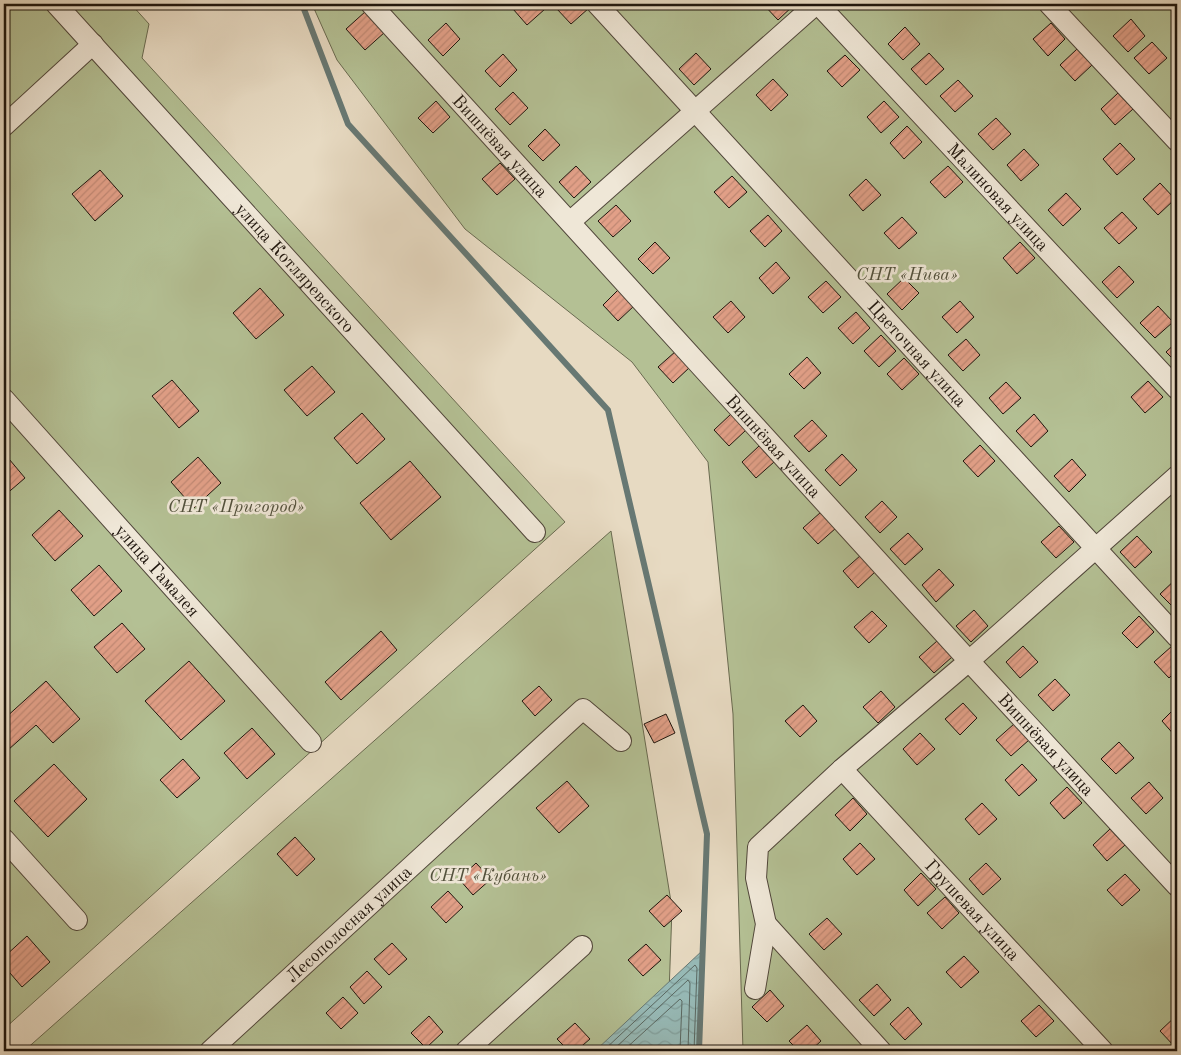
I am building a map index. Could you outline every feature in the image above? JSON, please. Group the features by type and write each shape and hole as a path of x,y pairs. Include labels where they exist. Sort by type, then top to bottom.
{"street":[{"name":"улица Котляревского","path":"56,4 535,532"},
{"name":"Вишнёвая улица","path":"371,4 571,221 969,661 1177,886"},
{"name":"Цветочная улица","path":"597,4 1177,637"},
{"path":"571,221 693,110 817,4"},
{"name":"Малиновая улица","path":"817,4 1177,389"},
{"path":"1049,4 1177,141"},
{"path":"4,126 93,44"},
{"name":"улица Гамалея","path":"4,399 311,742"},
{"path":"755,989 766,924 756,878 758,847 842,769 969,661 1177,476"},
{"name":"Лесополосная улица","path":"210,1051 583,709 621,741"},
{"name":"Грушевая улица","path":"842,769 1103,1051"},
{"path":"4,839 77,920"},
{"path":"766,924 881,1051"},
{"path":"466,1051 582,946"}],"green space":[{"name":"СНТ «Пригород»","path":"4,4 131,4 149,24 142,58 565,522 4,1029"},
{"name":"СНТ «Нива»","path":"312,4 1177,4 1177,1051 743,1051 733,714 708,462 632,362 465,229 337,60"},
{"name":"СНТ «Кубань»","path":"611,531 672,908 667,1051 24,1051"}],"water":[{"path":"703,950 699,1051 595,1051"}],"building":[{"path":"518,4 540,4 545,9 527,25 513,9"},
{"path":"561,4 585,4 589,8 571,24 556,8"},
{"path":"763,4 795,4 778,20"},
{"path":"366,11 385,32 365,50 346,29"},
{"path":"1131,19 1145,36 1128,52 1113,36"},
{"path":"446,23 460,39 443,56 428,40"},
{"path":"1051,23 1065,39 1048,56 1033,39"},
{"path":"905,27 920,44 903,60 888,44"},
{"path":"1152,42 1167,58 1149,74 1134,58"},
{"path":"1077,49 1092,65 1075,81 1060,65"},
{"path":"696,53 711,69 694,85 679,69"},
{"path":"929,53 944,69 926,85 911,69"},
{"path":"503,54 517,70 500,87 485,71"},
{"path":"845,55 860,70 842,87 827,71"},
{"path":"773,79 788,95 771,111 756,95"},
{"path":"958,80 973,96 955,112 940,96"},
{"path":"513,92 528,108 510,125 495,109"},
{"path":"1118,93 1133,109 1115,125 1101,109"},
{"path":"436,101 450,117 433,133 418,118"},
{"path":"884,101 899,117 881,133 867,117"},
{"path":"996,118 1011,134 993,150 978,134"},
{"path":"907,126 922,142 904,159 890,143"},
{"path":"545,129 560,145 543,161 528,146"},
{"path":"1120,143 1135,159 1117,175 1103,159"},
{"path":"1024,149 1039,165 1021,181 1007,165"},
{"path":"500,163 515,179 497,195 482,179"},
{"path":"576,166 591,182 574,198 559,182"},
{"path":"948,166 963,182 945,198 930,182"},
{"path":"100,170 123,196 95,221 72,194"},
{"path":"732,176 747,192 729,208 714,192"},
{"path":"866,179 881,195 863,211 849,195"},
{"path":"1160,183 1175,199 1158,215 1143,199"},
{"path":"1066,193 1081,209 1063,226 1048,210"},
{"path":"616,205 631,221 613,237 598,221"},
{"path":"1122,212 1137,228 1119,244 1104,228"},
{"path":"768,215 782,231 765,247 750,231"},
{"path":"902,217 917,233 899,249 884,233"},
{"path":"655,242 670,258 653,274 638,259"},
{"path":"1020,242 1035,258 1017,274 1003,258"},
{"path":"776,262 790,278 773,294 759,278"},
{"path":"1119,266 1134,282 1117,298 1102,282"},
{"path":"904,278 919,293 902,310 887,294"},
{"path":"826,281 841,297 823,313 808,297"},
{"path":"260,288 284,315 256,339 233,313"},
{"path":"620,288 635,305 618,321 603,305"},
{"path":"731,301 745,317 728,333 713,317"},
{"path":"960,301 974,317 957,333 942,317"},
{"path":"1158,306 1173,322 1155,338 1140,323"},
{"path":"856,312 870,328 853,344 838,328"},
{"path":"881,335 896,351 879,367 864,351"},
{"path":"966,339 980,355 963,371 948,355"},
{"path":"1177,342 1177,363 1166,352"},
{"path":"676,351 690,367 673,383 658,367"},
{"path":"807,357 821,373 804,389 789,374"},
{"path":"904,358 919,374 902,390 887,374"},
{"path":"312,366 335,392 307,416 284,390"},
{"path":"172,380 199,411 179,428 152,396"},
{"path":"1148,381 1163,397 1145,413 1131,397"},
{"path":"1006,382 1021,398 1003,414 989,398"},
{"path":"362,413 385,439 357,464 334,438"},
{"path":"731,414 746,430 729,446 714,430"},
{"path":"1034,414 1048,431 1031,447 1016,431"},
{"path":"812,420 827,436 809,452 794,436"},
{"path":"980,445 995,461 978,477 963,461"},
{"path":"759,446 774,462 756,478 742,462"},
{"path":"4,453 25,478 4,496"},
{"path":"842,454 857,470 840,486 825,470"},
{"path":"198,457 221,483 194,508 171,482"},
{"path":"1072,459 1086,475 1069,492 1054,476"},
{"path":"410,461 441,497 391,540 360,503"},
{"path":"882,501 897,517 880,533 865,517"},
{"path":"59,510 83,536 55,561 32,535"},
{"path":"821,512 836,528 818,544 803,528"},
{"path":"1059,526 1074,542 1056,558 1041,542"},
{"path":"908,533 923,549 905,565 890,549"},
{"path":"1137,536 1152,552 1135,568 1120,552"},
{"path":"861,555 876,571 858,588 843,571"},
{"path":"99,565 122,591 94,616 71,590"},
{"path":"939,569 954,585 936,602 922,585"},
{"path":"1177,578 1177,608 1175,609 1160,594"},
{"path":"974,610 988,626 971,642 956,626"},
{"path":"872,611 887,626 869,643 854,627"},
{"path":"1139,616 1154,632 1137,648 1122,633"},
{"path":"122,623 145,649 117,673 94,647"},
{"path":"381,631 397,650 341,700 325,682"},
{"path":"937,641 952,657 934,673 919,657"},
{"path":"1023,646 1038,662 1020,678 1006,662"},
{"path":"1172,646 1177,652 1177,670 1169,678 1154,662"},
{"path":"189,661 225,701 181,740 145,701"},
{"path":"1055,679 1070,695 1053,711 1038,695"},
{"path":"46,681 80,719 53,743 36,725 8,750 4,745 4,719"},
{"path":"539,686 552,700 535,716 522,701"},
{"path":"881,691 895,707 878,723 863,707"},
{"path":"963,703 977,718 960,735 945,719"},
{"path":"803,705 817,721 800,737 785,721"},
{"path":"1177,706 1177,736 1176,737 1162,721"},
{"path":"666,714 675,733 654,743 644,724"},
{"path":"1014,724 1029,740 1011,756 996,740"},
{"path":"252,728 275,754 247,779 224,753"},
{"path":"920,733 935,749 917,765 903,749"},
{"path":"1119,742 1134,758 1116,774 1101,759"},
{"path":"183,759 200,778 177,798 160,780"},
{"path":"54,764 87,799 48,837 14,801"},
{"path":"1022,764 1037,780 1019,796 1005,780"},
{"path":"567,781 589,806 559,833 536,808"},
{"path":"1149,782 1163,798 1146,814 1131,798"},
{"path":"1067,787 1082,803 1064,819 1050,803"},
{"path":"853,798 867,814 850,831 835,815"},
{"path":"982,803 997,819 979,835 965,819"},
{"path":"1110,829 1125,845 1107,861 1093,845"},
{"path":"295,837 315,859 297,876 277,854"},
{"path":"860,843 875,859 857,875 843,859"},
{"path":"476,863 491,879 473,895 459,879"},
{"path":"986,863 1001,879 983,895 969,879"},
{"path":"921,873 936,889 918,906 904,890"},
{"path":"1125,874 1140,890 1122,906 1107,890"},
{"path":"448,891 463,907 446,923 431,907"},
{"path":"667,895 682,911 664,927 649,911"},
{"path":"945,897 959,913 942,929 927,913"},
{"path":"827,918 842,934 824,950 809,934"},
{"path":"27,936 50,962 22,987 4,966 4,957"},
{"path":"392,943 407,959 389,975 374,959"},
{"path":"646,944 661,960 643,976 628,960"},
{"path":"964,956 979,972 961,988 946,972"},
{"path":"367,971 382,987 364,1004 350,987"},
{"path":"877,984 891,1000 874,1016 859,1000"},
{"path":"770,990 784,1006 767,1022 752,1007"},
{"path":"343,997 358,1013 341,1029 326,1013"},
{"path":"1039,1005 1054,1021 1036,1037 1021,1021"},
{"path":"908,1007 922,1024 905,1040 890,1024"},
{"path":"1177,1015 1177,1045 1175,1047 1160,1031"},
{"path":"429,1016 443,1032 426,1048 411,1033"},
{"path":"575,1023 590,1039 576,1051 569,1051 557,1039"},
{"path":"807,1025 821,1041 810,1051 799,1051 789,1041"}],"waterway":[{"path":"302,4 348,124 608,410 707,834 699,1051"}]}
